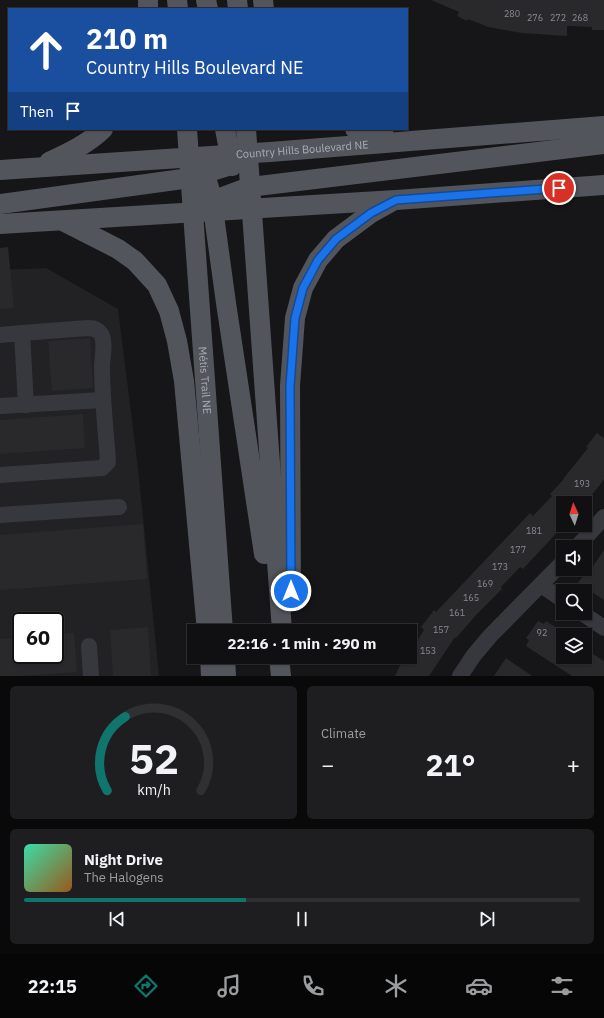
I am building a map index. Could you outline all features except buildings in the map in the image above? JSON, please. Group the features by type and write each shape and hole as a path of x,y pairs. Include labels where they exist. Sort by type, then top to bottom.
{"main road":[{"name":"Country Hills Boulevard NE","path":"0,170 189,157 236,157 402,141 604,126"},
{"path":"39,167 69,153 95,137 102,130"},
{"name":"Métis Trail NE","path":"187,130 189,157 197,176 193,213 222,624"},
{"path":"225,130 236,157 252,209 282,624"},
{"path":"0,204 197,176 236,157 246,130"},
{"path":"359,130 402,141"},
{"path":"0,224 193,213 213,206 245,189 604,144"},
{"path":"197,176 210,188 274,624"},
{"path":"213,206 252,209 604,185"},
{"path":"291,624 290,386 295,318 303,288 318,260 336,239 371,213 396,200"},
{"path":"61,221 118,249 135,261 157,285 169,311 177,341 184,381 206,624"},
{"path":"210,664 211,676"},
{"path":"225,664 226,676"},
{"path":"280,664 281,676"},
{"path":"284,664 285,676"},
{"path":"291,664 291,676"}],"street":[{"path":"0,335 88,328 96,329 101,334 103,340 103,400 108,462 102,468 0,475"},
{"path":"22,333 26,405"},
{"path":"0,406 103,400"},
{"path":"0,515 119,507"},
{"path":"585,540 601,525"},
{"path":"460,676 491,635 556,569"},
{"path":"541,585 556,595"},
{"path":"592,620 604,628"},
{"path":"89,646 91,676"}],"shaded area":[{"path":"46,268 118,309 138,468 159,676 0,676 0,270"}],"route":[{"path":"291,591 290,386 295,318 303,288 318,260 336,239 371,213 396,200 559,188"}]}
